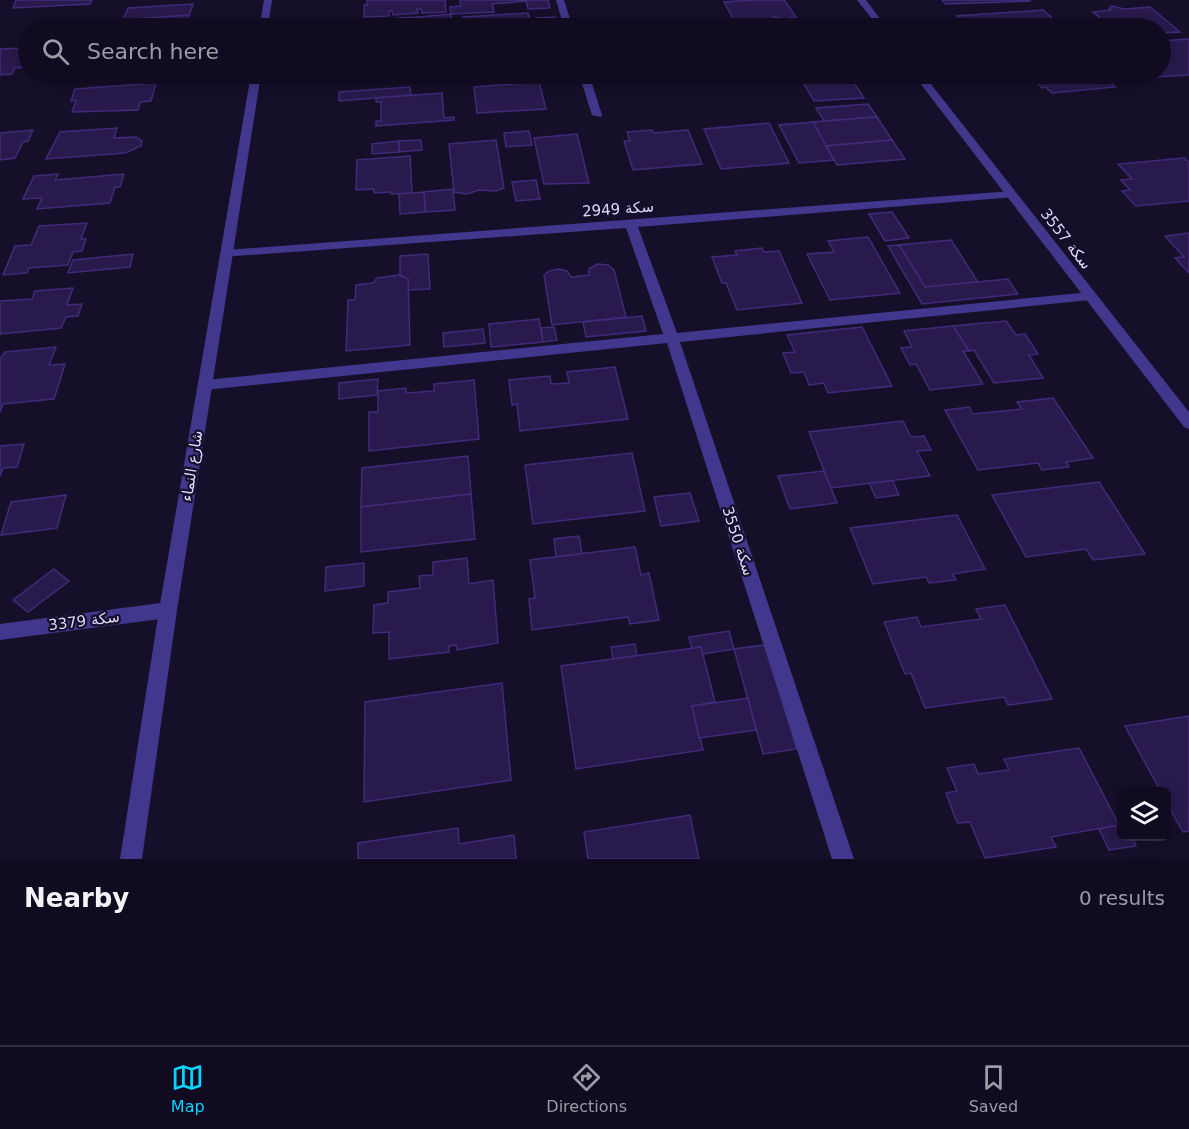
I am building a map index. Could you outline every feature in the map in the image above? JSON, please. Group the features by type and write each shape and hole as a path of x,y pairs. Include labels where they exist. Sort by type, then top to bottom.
{"street":[{"path":"265,18 268,0"},
{"path":"560,0 566,18"},
{"path":"861,0 875,18"},
{"name":"شارع النماء","path":"131,859 168,610 254,84"},
{"path":"587,84 597,115"},
{"name":"سكة 3557","path":"926,84 1189,423"},
{"name":"سكة 2949","path":"226,254 1012,195"},
{"name":"سكة 3550","path":"632,225 672,339 843,859"},
{"path":"205,385 1090,296"},
{"name":"سكة 3379","path":"0,632 168,610"}],"building":[{"path":"16,0 92,0 90,4 13,8"},
{"path":"367,0 445,0 446,12 422,13 421,9 417,9 418,13 393,15 392,11 389,11 389,16 364,17 364,5 367,5"},
{"path":"460,0 527,1 492,4 494,12 451,14 450,7 461,6"},
{"path":"526,0 548,0 550,8 528,9"},
{"path":"784,0 796,17 733,18 724,2"},
{"path":"942,0 1029,0 1030,1 946,4"},
{"path":"193,4 189,15 149,18 124,18 128,8"},
{"path":"1112,6 1124,9 1150,7 1163,18 1100,18 1093,12 1111,10 1109,8"},
{"path":"1043,10 1052,18 959,18 957,16"},
{"path":"528,13 529,18 463,18"},
{"path":"451,14 451,18 419,18"},
{"path":"189,15 188,18 149,18"},
{"path":"1171,24 1180,32 1171,32"},
{"path":"1189,39 1189,75 1171,76 1171,40"},
{"path":"18,48 18,68 15,68 12,74 0,75 0,49"},
{"path":"156,84 151,101 140,102 138,110 72,112 76,100 71,101 75,89"},
{"path":"540,84 546,109 477,113 474,87"},
{"path":"804,84 855,84 864,98 814,101"},
{"path":"1039,84 1112,84 1115,87 1052,93 1046,87 1042,88"},
{"path":"410,87 411,95 339,101 339,92"},
{"path":"442,93 444,118 454,117 454,120 376,126 376,121 381,121 381,102 376,102 376,98"},
{"path":"868,104 877,117 824,121 816,108"},
{"path":"877,117 892,140 826,146 813,122"},
{"path":"813,122 834,160 799,163 779,125"},
{"path":"769,123 789,163 721,169 704,129"},
{"path":"117,128 114,138 136,137 142,141 141,146 125,153 46,159 60,132"},
{"path":"33,130 28,141 23,142 15,158 0,160 0,133"},
{"path":"652,130 653,133 688,130 702,164 633,170 624,141 630,141 627,132"},
{"path":"529,131 532,145 506,147 504,133"},
{"path":"577,134 589,183 544,184 534,138"},
{"path":"421,140 422,150 399,152 399,141"},
{"path":"496,140 504,188 496,191 479,190 467,194 454,192 449,144"},
{"path":"892,140 905,159 837,165 826,146"},
{"path":"399,141 399,152 372,154 372,144"},
{"path":"410,156 412,193 391,194 391,192 374,193 374,189 356,190 357,160"},
{"path":"1184,158 1189,162 1189,201 1136,206 1122,191 1130,190 1121,180 1132,179 1118,164"},
{"path":"58,174 55,180 124,174 120,187 115,187 110,203 37,209 42,198 23,199 34,176"},
{"path":"536,180 540,199 516,201 512,182"},
{"path":"453,189 455,210 425,212 424,192"},
{"path":"424,192 425,212 400,214 399,194"},
{"path":"892,212 909,238 885,241 869,214"},
{"path":"87,223 81,239 86,239 82,251 73,252 68,265 29,268 27,273 3,275 15,246 31,245 39,226"},
{"path":"1189,233 1189,273 1175,258 1184,257 1165,236"},
{"path":"868,237 900,293 830,300 807,254 834,252 828,241"},
{"path":"951,240 978,282 925,287 899,245"},
{"path":"899,245 925,287 1008,279 1018,294 922,304 888,246"},
{"path":"762,248 764,252 779,251 802,303 737,310 726,283 722,283 712,257 737,255 735,251"},
{"path":"133,254 130,267 68,273 73,260"},
{"path":"428,254 430,289 408,290 408,279 400,275 400,256"},
{"path":"597,264 608,265 614,270 626,317 552,325 544,275 549,271 559,269 567,271 571,277 589,275 589,269"},
{"path":"399,275 408,279 410,345 346,351 348,300 355,300 356,285 373,283 377,278"},
{"path":"73,288 67,305 82,304 78,316 66,317 61,328 0,334 0,301 32,299 35,291"},
{"path":"642,316 646,331 586,337 583,322"},
{"path":"539,319 543,342 491,347 489,324"},
{"path":"1006,321 1016,335 1025,334 1038,354 1029,355 1043,378 994,383 974,350 969,351 953,326"},
{"path":"953,326 969,351 963,351 983,384 930,390 916,364 910,365 901,348 912,347 904,331"},
{"path":"554,327 557,340 543,342 541,328"},
{"path":"862,327 892,386 828,393 824,383 809,385 804,372 791,373 783,353 795,352 787,335"},
{"path":"483,329 485,343 444,347 443,333"},
{"path":"56,347 49,365 65,364 54,399 3,404 0,412 0,359 5,352"},
{"path":"615,367 628,419 520,431 517,404 512,405 509,380 550,376 551,384 569,383 567,372"},
{"path":"378,379 377,395 339,399 339,383"},
{"path":"474,380 479,439 369,451 369,412 378,412 378,391 406,388 406,393 434,391 434,384"},
{"path":"1053,398 1093,458 1066,462 1069,467 1042,470 1038,463 978,470 945,410 969,407 973,414 1022,409 1017,402"},
{"path":"903,421 911,437 924,436 931,450 917,451 930,476 831,488 809,432"},
{"path":"24,444 17,467 3,468 0,476 0,446"},
{"path":"632,453 645,511 533,524 525,465"},
{"path":"468,456 471,494 361,507 362,468"},
{"path":"824,471 837,503 790,509 778,476"},
{"path":"893,481 899,495 876,498 869,483"},
{"path":"1099,482 1145,554 1093,560 1086,549 1026,557 992,495"},
{"path":"690,493 699,521 661,526 654,497"},
{"path":"471,494 475,539 361,552 361,507"},
{"path":"66,495 57,528 1,535 11,502"},
{"path":"957,515 985,569 952,574 956,580 929,583 926,577 873,584 850,528"},
{"path":"579,536 582,554 556,557 554,539"},
{"path":"635,547 641,575 649,573 659,620 630,624 628,617 532,630 529,599 535,598 530,560"},
{"path":"467,558 469,584 493,580 498,643 457,650 456,645 449,646 449,652 389,659 389,632 373,633 374,605 388,603 388,592 420,588 419,576 433,575 433,562"},
{"path":"364,563 364,586 325,591 326,567"},
{"path":"54,569 69,581 28,612 13,600"},
{"path":"1005,605 1052,699 1008,705 1004,697 925,708 911,673 905,674 884,622 917,617 921,627 981,619 976,609"},
{"path":"729,631 734,649 703,654 701,647 692,649 689,637"},
{"path":"635,644 637,656 613,659 611,647"},
{"path":"765,645 797,749 763,754 734,649"},
{"path":"701,647 715,702 692,706 703,750 576,769 561,666"},
{"path":"502,683 511,780 364,802 365,702"},
{"path":"748,698 756,730 699,738 692,706"},
{"path":"1189,716 1189,831 1183,832 1171,811 1171,787 1158,787 1125,726"},
{"path":"1079,748 1117,821 1117,825 1051,837 1056,847 985,858 970,822 958,823 956,820 946,793 957,791 947,768 974,764 978,774 1009,770 1004,759"},
{"path":"690,815 699,859 588,859 584,832"},
{"path":"1117,825 1117,841 1134,841 1136,846 1109,850 1099,829"},
{"path":"458,828 459,844 514,835 516,859 358,859 358,843"}]}
